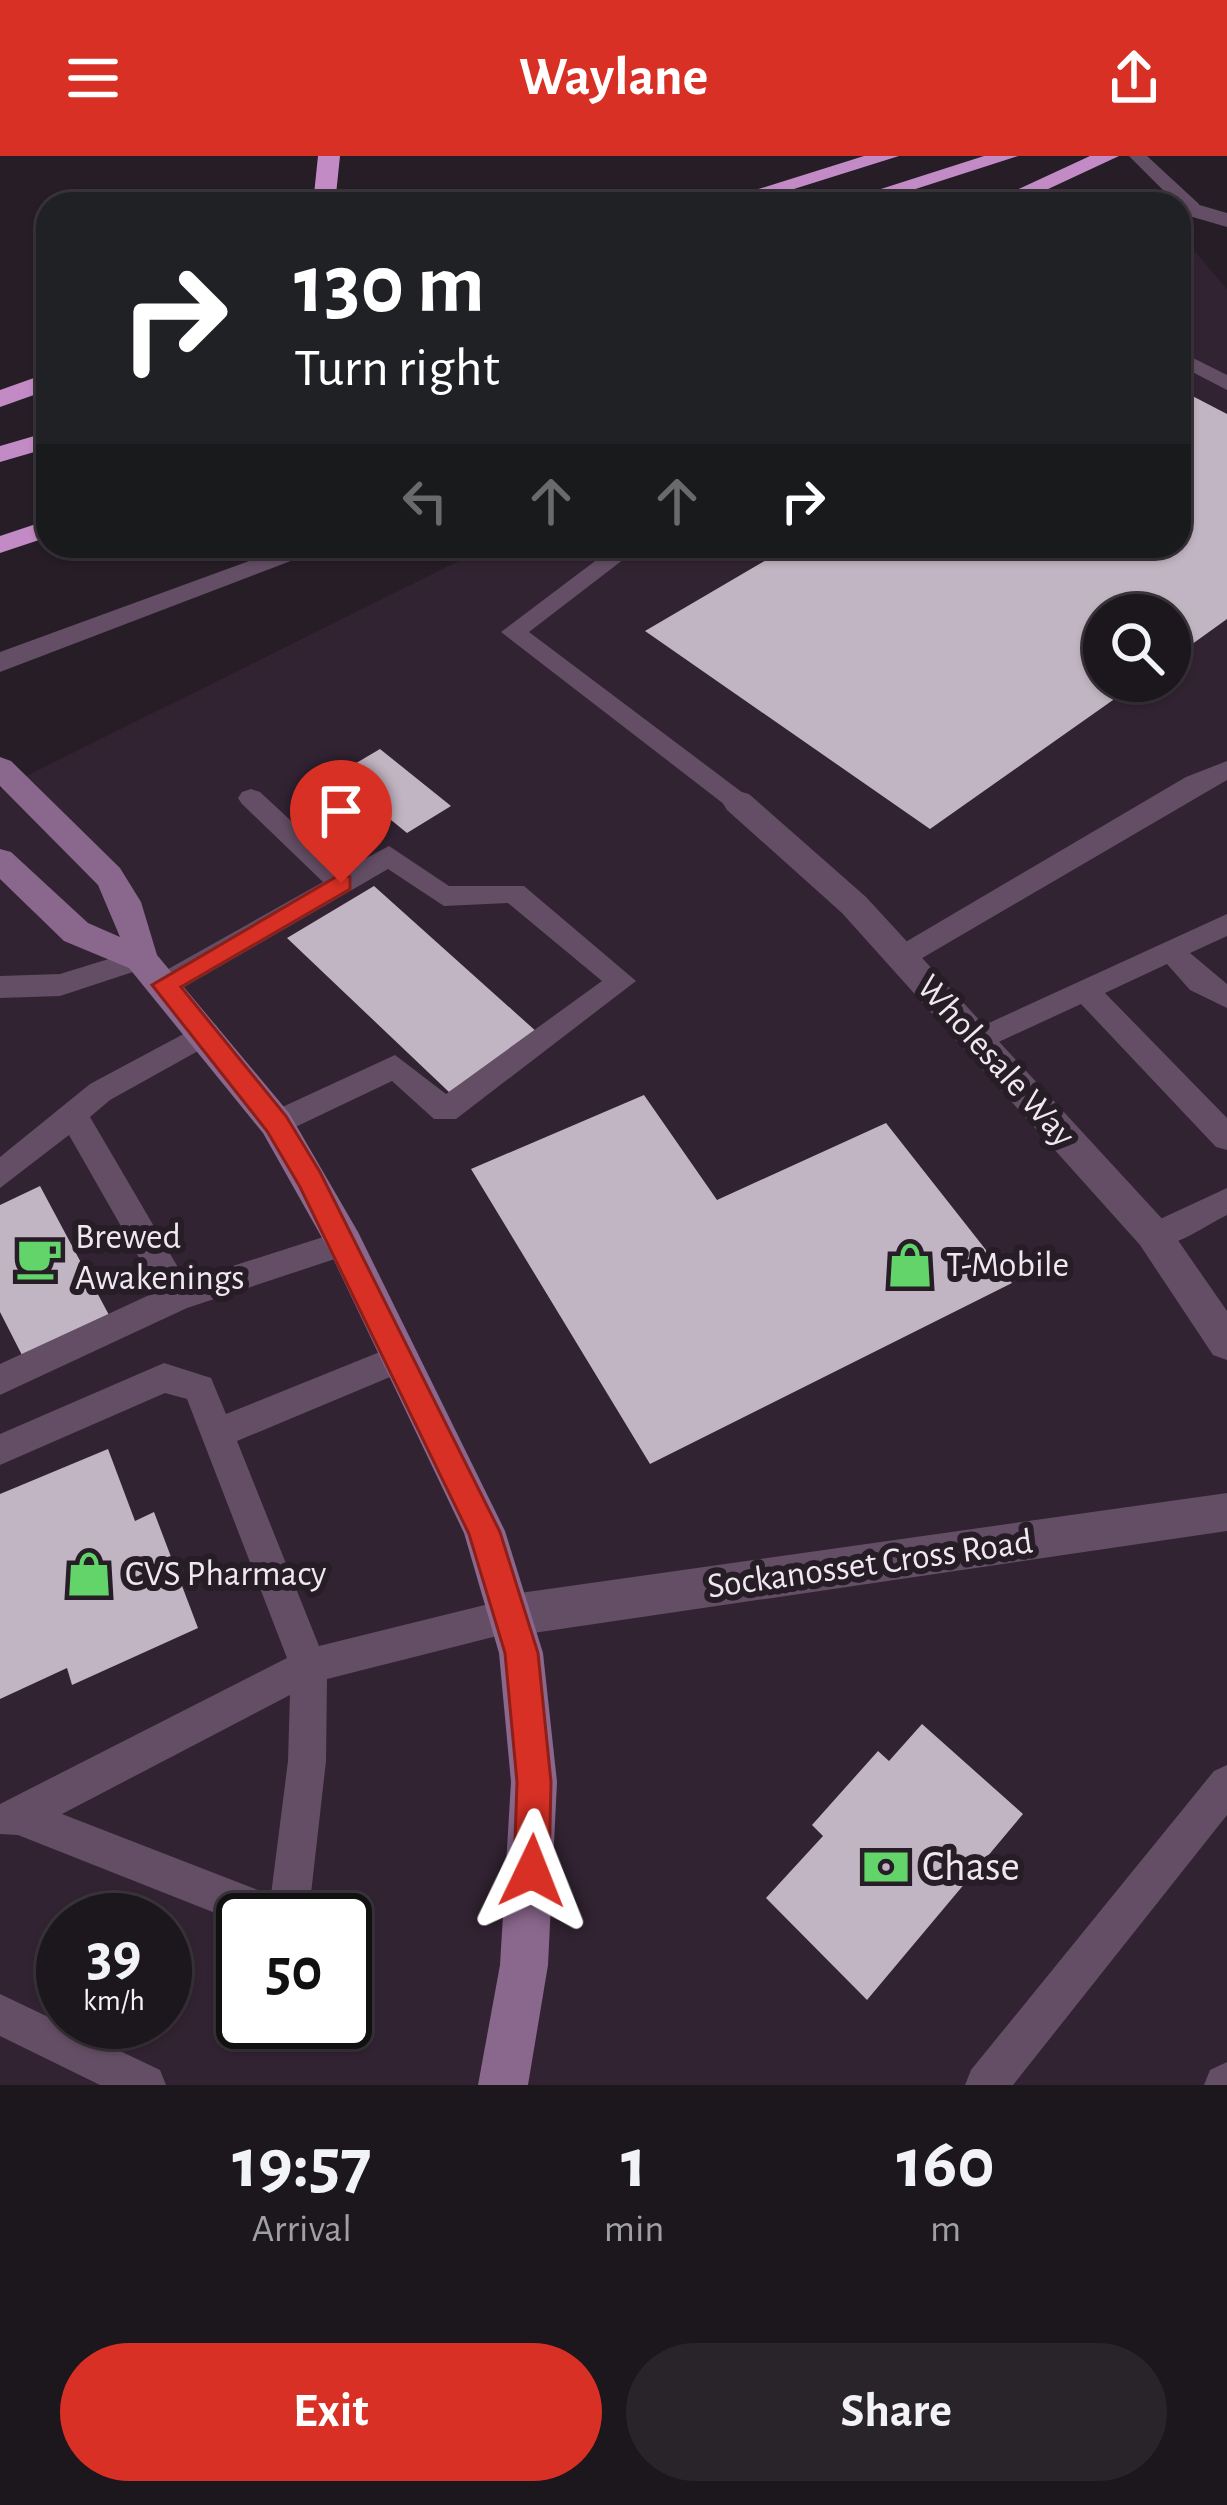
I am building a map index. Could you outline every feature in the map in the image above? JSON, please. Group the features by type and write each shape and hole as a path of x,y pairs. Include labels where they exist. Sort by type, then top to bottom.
{"highway":[{"path":"325,192 329,156"},
{"path":"764,192 888,156"},
{"path":"885,192 1006,156"},
{"path":"1025,192 1108,156"},
{"path":"0,399 36,386"},
{"path":"0,412 36,402"},
{"path":"0,454 36,444"},
{"path":"0,545 36,532"}],"main road":[{"path":"0,768 124,894 153,972"},
{"path":"0,860 76,932 153,972 276,1124 344,1243 467,1492 513,1615 531,1727 534,1840 524,1965 503,2085"}],"street":[{"path":"1191,209 1227,220"},
{"path":"0,663 284,558"},
{"name":"Wholesale Way","path":"738,802 854,905 902,957 1154,1236 1227,1343"},
{"name":"Sockanosset Cross Road","path":"513,1615 1227,1513"}],"lane":[{"path":"1137,158 1170,192"},
{"path":"1191,364 1227,384"},
{"path":"614,558 513,632 738,802"},
{"path":"902,957 1195,783 1227,770"},
{"path":"251,798 341,883"},
{"path":"0,987 60,985 153,972 389,856 444,896 514,893 622,981 446,1111 394,1066 276,1124"},
{"path":"977,1041 1054,1001 1227,925"},
{"path":"1170,950 1200,982 1227,997"},
{"path":"1083,988 1227,1138"},
{"path":"0,1175 72,1113 206,1033"},
{"path":"72,1113 178,1297"},
{"path":"1154,1236 1227,1201"},
{"path":"0,1380 178,1297 344,1243"},
{"path":"221,1432 402,1357"},
{"path":"0,1450 164,1378 199,1388 221,1432 309,1666 307,1762 290,1893"},
{"path":"9,1820 309,1666 513,1615"},
{"path":"986,2085 1227,1784"},
{"path":"9,1820 216,1895"},
{"path":"0,2014 145,2085"}],"shaded area":[{"path":"1191,247 1227,289 1227,2085 0,2085 0,789 465,558 1191,558"}],"building":[{"path":"1191,395 1227,414 1227,619 1191,645 1191,594 1083,594 1083,702 1110,702 930,829 645,631 766,558 1191,558"},
{"path":"380,749 451,806 407,833 336,775"},
{"path":"374,886 538,1033 449,1092 287,938"},
{"path":"644,1095 717,1200 886,1123 1012,1283 650,1464 471,1169"},
{"name":"Brewed Awakenings","path":"40,1186 109,1315 23,1357 0,1312 0,1205"},
{"name":"CVS Pharmacy","path":"108,1449 135,1521 154,1512 198,1628 72,1685 67,1668 0,1699 0,1494"},
{"name":"Chase","path":"922,1724 1023,1814 867,2000 766,1898 823,1836 812,1825 878,1751 889,1761"}],"place":[{"name":"Brewed Awakenings","path":"39,1258"},
{"name":"T-Mobile","path":"910,1265"},
{"name":"CVS Pharmacy","path":"89,1574"},
{"name":"Chase","path":"886,1867"}],"route":[{"path":"341,883 164,985 239,1074 310,1180 402,1357 484,1532 521,1653 534,1782 532,1871"}]}
